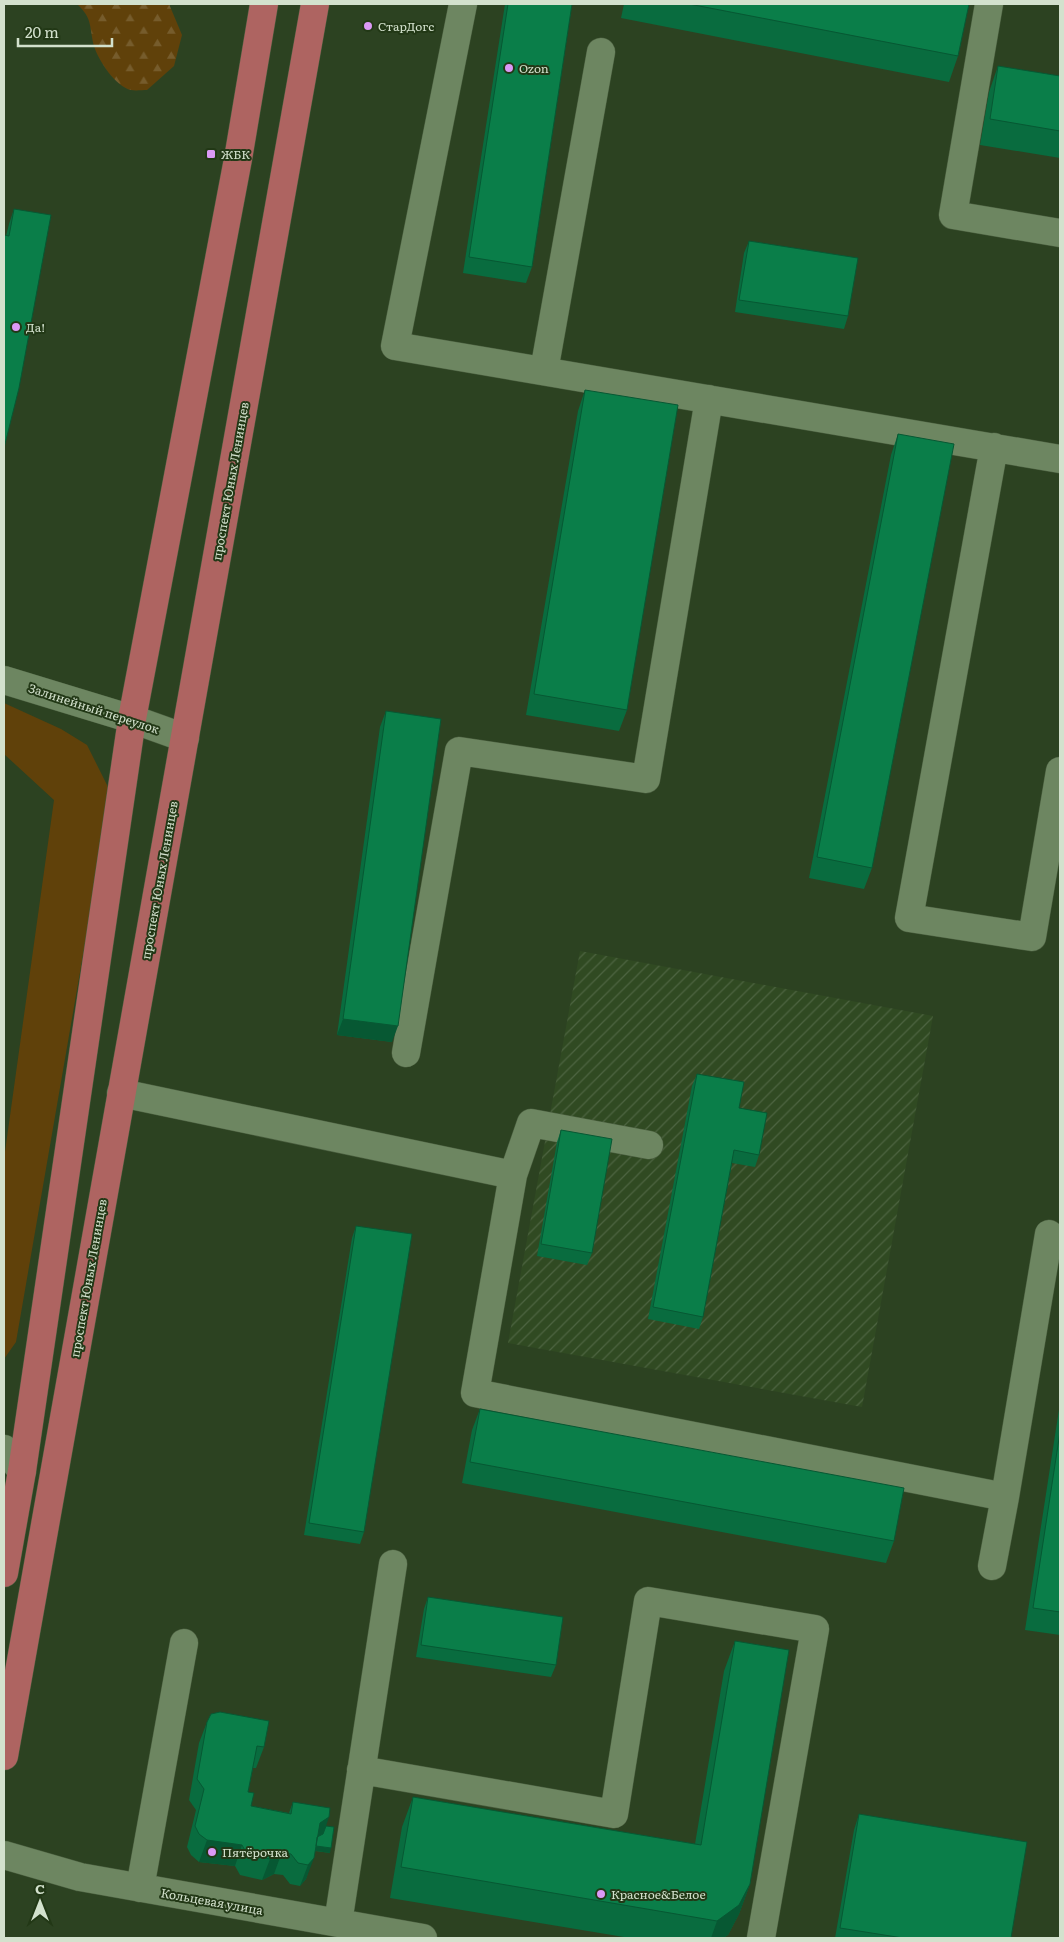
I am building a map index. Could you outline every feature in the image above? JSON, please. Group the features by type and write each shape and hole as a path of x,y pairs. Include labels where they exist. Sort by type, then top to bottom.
{"main road":[{"path":"4,1573 22,1471 132,719 238,159 264,4"},
{"name":"проспект Юных Ленинцев","path":"4,1756 315,4"}],"street":[{"path":"463,4 395,346 1060,458"},
{"path":"989,4 953,215 1060,233"},
{"path":"544,372 601,52"},
{"path":"406,1053 459,751 646,779 709,399"},
{"path":"994,447 909,918 1032,937 1060,771"},
{"name":"Залинейный переулок","path":"4,680 132,719 185,738"},
{"path":"121,1093 513,1175"},
{"path":"649,1144 531,1123 513,1175 475,1393 1005,1496"},
{"path":"992,1566 1049,1234"},
{"path":"4,1449 22,1471"},
{"path":"338,1923 393,1564"},
{"path":"361,1770 614,1814 648,1601 815,1628 761,1938"},
{"path":"140,1888 184,1643"},
{"name":"Кольцевая улица","path":"4,1856 80,1877 418,1938"}],"shaded area":[{"path":"580,951 933,1016 862,1407 508,1343"}],"green space":[{"path":"77,4 169,4 182,35 174,66 147,90 125,88 108,72 99,58 94,46 90,23 86,14"},
{"path":"4,703 61,729 87,745 111,793 16,1342 4,1359 4,1159 54,800 4,754"}],"building":[{"path":"508,4 572,4 532,267 469,257"},
{"path":"689,4 969,4 958,56"},
{"path":"998,66 1060,76 1060,131 990,119"},
{"name":"Да!","path":"14,209 51,215 19,388 4,448 4,235 9,236"},
{"path":"749,241 858,258 848,316 739,300"},
{"path":"585,390 678,405 627,710 534,694"},
{"path":"898,434 954,444 872,868 817,857"},
{"path":"386,711 441,719 398,1026 343,1019"},
{"path":"697,1074 744,1082 739,1108 767,1113 759,1155 734,1150 703,1317 653,1307"},
{"path":"561,1130 612,1139 592,1253 541,1244"},
{"path":"356,1226 412,1234 364,1532 309,1523"},
{"path":"480,1409 904,1488 894,1541 470,1462"},
{"path":"1060,1432 1060,1612 1033,1608"},
{"path":"428,1597 563,1617 556,1665 421,1645"},
{"path":"735,1641 789,1650 750,1884 739,1905 717,1921 401,1867 413,1797 701,1845"},
{"path":"220,1712 269,1721 264,1747 257,1746 248,1792 254,1793 251,1806 291,1814 293,1802 330,1808 329,1817 320,1823 314,1858 308,1865 298,1863 291,1854 282,1852 270,1859 247,1854 242,1845 207,1840 199,1834 195,1826 204,1789 197,1779 207,1722 211,1714"},
{"path":"859,1814 1027,1842 1011,1938 903,1938 840,1928"},
{"path":"326,1826 334,1827 331,1848 316,1846 317,1837 323,1834"}],"place":[{"name":"СтарДогс","path":"368,26"},
{"name":"Ozon","path":"509,68"},
{"name":"ЖБК","path":"211,154"},
{"name":"Да!","path":"16,327"},
{"name":"Пятёрочка","path":"212,1852"},
{"name":"Красное&Белое","path":"601,1894"}]}
